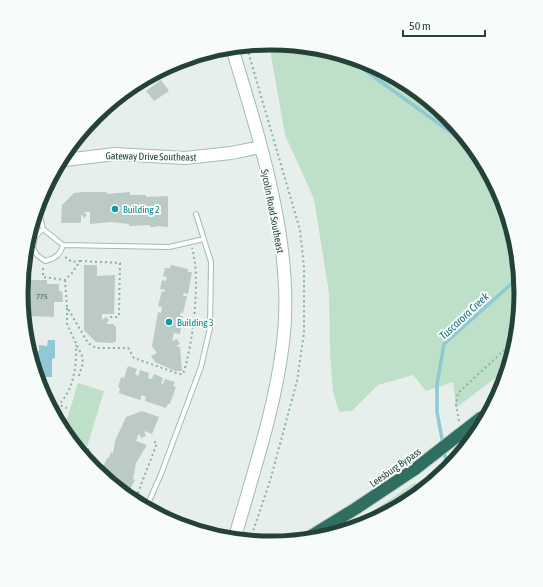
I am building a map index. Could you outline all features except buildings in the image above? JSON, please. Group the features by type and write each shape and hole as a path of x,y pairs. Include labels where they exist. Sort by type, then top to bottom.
{"highway":[{"name":"Leesburg Bypass","path":"317,532 415,469 480,419"}],"main road":[{"name":"Sycolin Road Southeast","path":"234,53 260,147 281,244 286,306 284,335 277,385 235,534"},
{"name":"Gateway Drive Southeast","path":"68,160 115,154 185,158 231,153 260,147"}],"lane":[{"path":"148,503 162,474 201,367 210,328 211,262 196,214"},
{"path":"40,217 43,229 63,245 148,247 169,246 204,239"},
{"path":"43,229 35,237 33,248 37,255 45,261 54,259 60,254 63,245"}],"path":[{"path":"248,51 276,146"},
{"path":"67,307 88,343 96,348 128,348 134,358 179,374 183,374 192,323 195,290 195,257 190,242"},
{"path":"60,254 72,262 120,263 119,314 118,317 110,317"},
{"path":"45,261 43,277 65,280"},
{"path":"78,379 83,363 82,356 67,324 65,280 80,261"},
{"path":"56,407 65,399 72,379 77,362 76,344"},
{"path":"459,422 456,400 458,393 509,346"},
{"path":"59,405 67,408"},
{"path":"137,496 157,443 152,442"},
{"path":"82,447 88,449 90,456"}],"green space":[{"path":"270,50 303,52 335,58 379,75 407,91 432,110 455,133 474,158 490,186 507,230 513,262 515,294 513,325 507,357 502,370 456,408 453,382 426,391 413,375 378,385 352,411 339,412 333,391 330,352 329,293 314,199 285,135"},
{"path":"78,383 104,391 87,447 81,445 66,423"},
{"path":"416,482 417,489 407,496 379,512 358,521"}],"water":[{"path":"48,340 55,340 55,358 52,359 52,377 43,377 42,366 39,366 35,351 39,351 39,345 47,346"}],"waterway":[{"name":"Tuscarora Creek","path":"361,67 460,139"},
{"name":"Tuscarora Creek","path":"443,444 437,412 437,384 444,344 514,281"},
{"name":"Tuscarora Creek","path":"444,450 447,463"}],"place":[{"name":"Building 2","path":"115,209"},
{"name":"Building 3","path":"169,322"}]}
